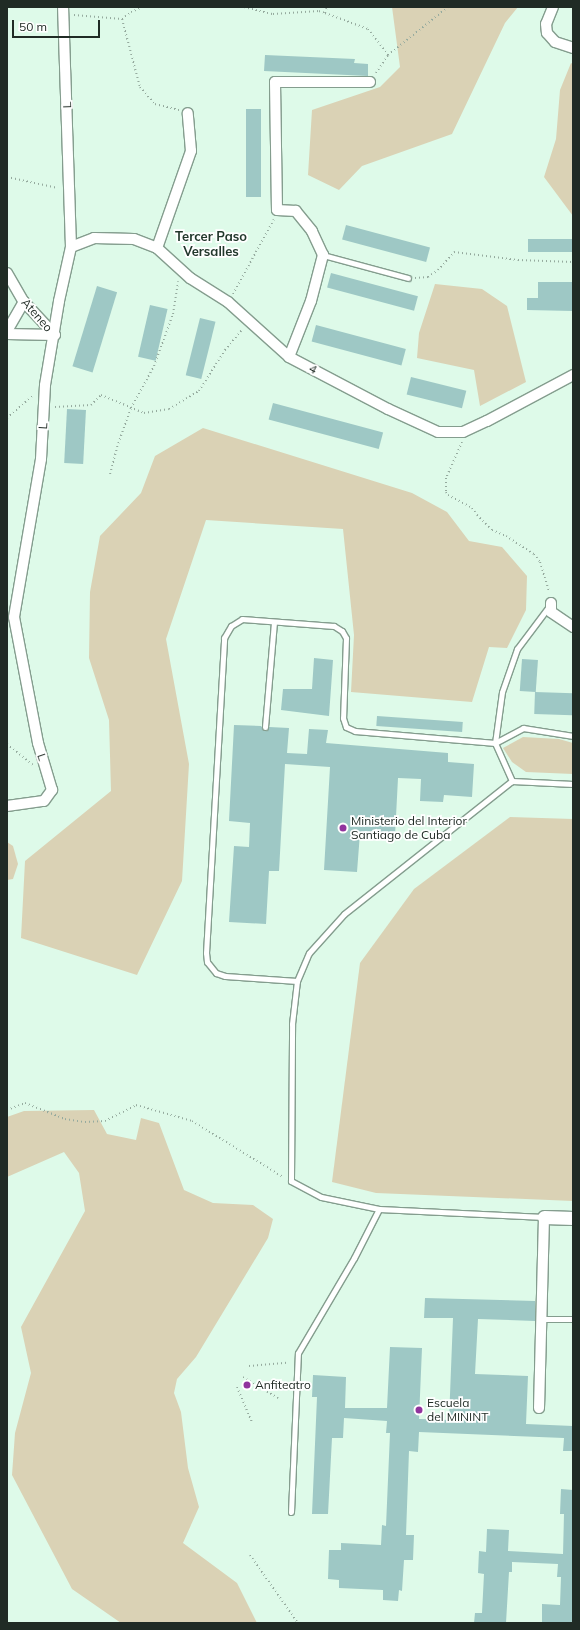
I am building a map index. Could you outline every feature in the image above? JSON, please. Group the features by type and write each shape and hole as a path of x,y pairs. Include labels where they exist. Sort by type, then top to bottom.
{"street":[{"path":"553,7 546,24 547,33 556,42 573,48"},
{"name":"L","path":"7,806 44,801 52,790 50,778 38,743 14,617 41,459 45,385 59,301 71,247 62,9"},
{"path":"289,357 311,301 323,255 312,231 296,211 277,210 275,82 370,82"},
{"path":"157,248 191,150 188,113"},
{"name":"4","path":"71,247 94,238 134,240 157,248 190,278 228,302 289,357 388,410 438,432 463,432 488,421 573,375"},
{"name":"Ateneo","path":"7,273 24,302 54,335"},
{"path":"7,331 24,302"},
{"path":"7,334 54,335"},
{"path":"551,603 551,612 573,627"},
{"path":"539,1408 544,1217 573,1218"}],"lane":[{"path":"323,255 408,278"},
{"path":"512,781 495,743 502,692 517,649 551,603"},
{"path":"297,981 225,976 216,973 207,962 206,953 224,638 232,626 242,619 334,626 342,631 346,638 342,718 346,727 355,731 495,743 523,728 573,736"},
{"path":"265,727 274,622"},
{"path":"544,1217 379,1209 321,1197 291,1181 292,1024 297,981 310,953 344,914 512,781 573,784"},
{"path":"291,1512 298,1353 354,1258 379,1209"},
{"path":"542,1319 573,1319"}],"path":[{"path":"62,9 122,19 131,12 143,7"},
{"path":"244,7 273,14 319,11 368,29 388,55"},
{"path":"325,13 327,7"},
{"path":"370,82 388,55 448,7"},
{"path":"122,19 140,87 156,104 188,113"},
{"path":"7,177 69,190"},
{"path":"228,302 271,225 277,210"},
{"path":"408,278 428,277 438,270 454,252 518,260 573,262"},
{"path":"110,474 131,408 154,366 173,314 180,268"},
{"path":"44,408 91,405 101,395 144,413 169,409 199,391 225,350 249,322"},
{"path":"7,418 45,385"},
{"path":"463,432 462,442 446,478 446,492 448,495 472,508 492,530 506,536 534,554 543,569 551,603"},
{"path":"7,744 50,778"},
{"path":"7,1110 25,1103 65,1118 84,1122 105,1121 136,1105 157,1110 192,1121 291,1181"},
{"path":"249,1366 287,1363"},
{"path":"243,1377 278,1398"},
{"path":"237,1387 252,1423"},
{"path":"250,1555 298,1623"}],"shaded area":[{"path":"392,7 518,7 505,23 452,134 362,166 339,190 308,175 312,110 380,87 400,67"},
{"path":"571,63 573,64 573,216 544,177 556,139 560,90"},
{"path":"435,284 482,289 507,306 526,382 480,406 474,370 417,358 419,333"},
{"path":"203,428 412,493 447,512 469,541 502,547 527,576 526,610 507,648 489,647 472,702 351,692 354,635 343,529 206,520 166,639 189,764 182,881 137,975 21,938 25,861 111,791 109,720 89,658 90,592 100,536 141,493 155,456"},
{"path":"523,737 559,739 573,743 573,774 526,772 512,762 503,748"},
{"path":"510,817 573,819 573,1201 376,1193 332,1182 360,963 414,889"},
{"path":"7,842 13,846 18,864 13,879 7,880"},
{"path":"94,1110 107,1134 136,1140 141,1118 159,1123 184,1190 213,1203 253,1205 273,1219 268,1238 196,1357 177,1379 174,1393 181,1412 188,1468 199,1507 183,1543 237,1583 257,1623 121,1623 72,1589 12,1475 15,1433 31,1373 21,1327 85,1211 79,1173 64,1152 7,1177 7,1117 24,1111"}],"building":[{"path":"265,55 355,59 354,63 368,64 368,76 264,71"},
{"path":"246,109 261,109 261,197 246,197"},
{"path":"346,225 430,248 426,262 342,239"},
{"path":"528,239 573,239 573,252 528,252"},
{"path":"331,273 418,296 414,311 327,287"},
{"path":"538,282 573,282 573,311 527,310 527,298 538,298"},
{"path":"97,286 117,292 93,372 72,366"},
{"path":"150,305 168,309 156,361 138,357"},
{"path":"200,318 216,322 201,379 186,375"},
{"path":"316,325 406,349 401,365 312,341"},
{"path":"411,377 466,391 462,408 407,394"},
{"path":"273,403 383,433 379,449 269,419"},
{"path":"67,409 86,410 83,464 64,463"},
{"path":"314,658 333,660 329,716 281,710 283,689 312,689"},
{"path":"522,659 538,660 536,692 520,691"},
{"path":"535,692 573,693 572,715 534,714"},
{"path":"377,716 463,722 462,732 376,726"},
{"name":"Ministerio del Interior Santiago de Cuba","path":"234,725 261,726 265,731 269,727 289,728 287,753 307,754 309,729 328,730 326,743 448,753 448,762 474,764 472,797 444,795 443,802 420,801 421,779 398,778 395,836 360,833 357,872 324,870 330,767 285,764 279,871 269,871 266,924 229,922 234,846 249,847 250,823 229,821"},
{"path":"425,1298 535,1301 535,1321 478,1319 475,1374 528,1376 526,1424 573,1426 573,1451 563,1451 564,1438 419,1432 418,1452 409,1451 406,1535 414,1535 413,1560 404,1560 402,1591 399,1590 398,1601 383,1600 383,1590 339,1588 339,1580 328,1579 329,1550 341,1550 341,1543 381,1545 382,1525 386,1526 390,1433 386,1433 387,1421 344,1418 343,1438 332,1438 328,1514 312,1514 317,1397 312,1397 313,1375 346,1377 345,1408 387,1408 390,1347 422,1348 419,1419 449,1420 453,1318 424,1318"},
{"path":"561,1489 573,1490 573,1623 542,1623 542,1604 560,1605 561,1577 557,1577 558,1564 512,1562 512,1572 509,1572 506,1623 474,1623 475,1613 482,1613 484,1574 478,1573 479,1551 486,1552 487,1529 509,1530 508,1551 563,1554 564,1514 560,1514"}],"place":[{"name":"Ministerio del Interior Santiago de Cuba","path":"343,828"},
{"name":"Anfiteatro","path":"247,1385"},
{"name":"Escuela del MININT","path":"419,1410"}],"district":[{"name":"Tercer Paso Versalles","path":"211,244"}]}
